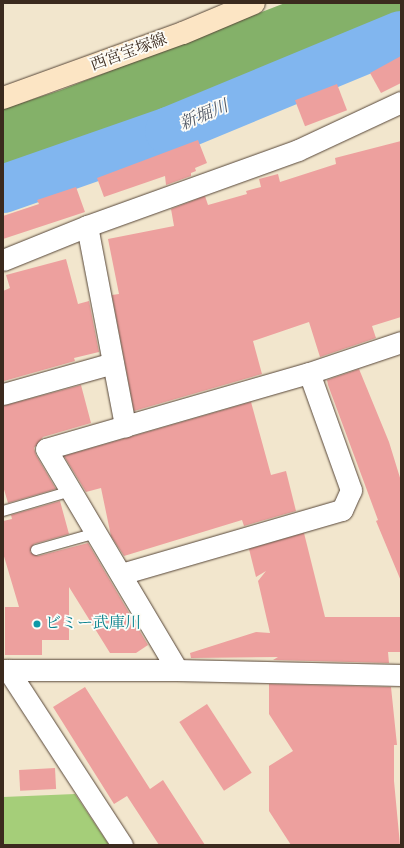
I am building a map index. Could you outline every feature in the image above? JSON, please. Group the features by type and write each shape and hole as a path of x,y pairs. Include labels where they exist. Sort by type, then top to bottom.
{"main road":[{"name":"西宮宝塚線","path":"3,98 183,33 254,3"}],"street":[{"path":"3,260 87,226 298,150 401,102"},
{"path":"87,226 125,426"},
{"path":"177,670 46,449 309,373 401,342"},
{"path":"3,394 113,363"},
{"path":"121,574 342,510 351,490 309,373"},
{"path":"5,670 177,670 401,675"},
{"path":"5,670 122,845"}],"lane":[{"path":"3,511 72,491"},
{"path":"36,550 96,533"}],"green space":[{"path":"285,3 401,3 401,18 303,60 3,176 3,109 61,90"},
{"path":"75,794 109,845 3,845 3,797"}],"building":[{"path":"401,56 401,83 381,93 370,73"},
{"path":"337,84 347,110 305,126 295,100"},
{"path":"198,140 207,163 195,168 196,171 191,173 191,176 166,185 165,176 104,197 97,178"},
{"path":"401,141 401,317 372,326 376,338 320,357 309,322 253,341 262,374 134,411 112,295 119,294 108,239 174,226 171,209 205,196 208,205 247,194 246,191 261,187 259,179 278,174 280,182 336,164 335,158"},
{"path":"76,187 85,212 3,239 3,216 39,204 37,200"},
{"path":"66,259 78,304 89,301 99,352 74,358 75,361 4,381 3,291 10,288 6,275"},
{"path":"359,369 389,442 401,481 401,581 376,521 378,520 327,380"},
{"path":"81,385 91,423 43,437 34,448 36,455 56,489 8,503 3,486 3,406"},
{"path":"251,402 271,475 286,471 296,511 244,526 242,520 124,556 111,536 101,488 86,492 64,456"},
{"path":"60,501 69,534 34,544 30,552 38,556 88,543 148,645 136,653 110,653 69,587 69,640 42,640 42,655 5,655 5,607 19,607 3,553 3,521 12,519 11,515"},
{"path":"304,533 325,617 401,617 401,652 388,652 389,663 273,660 278,657 191,658 190,653 256,632 270,633 258,581 266,571 256,577 249,549"},
{"path":"269,684 391,687 397,745 394,745 394,781 400,845 291,845 269,811 269,766 293,751 269,714"},
{"path":"85,687 150,789 163,780 205,845 159,845 127,796 114,804 53,707"},
{"path":"207,704 252,773 224,791 179,722"},
{"path":"55,768 56,789 20,791 19,770"}],"waterway":[{"name":"新堀川","path":"3,189 169,131 401,35"}],"place":[{"name":"ビミー武庫川","path":"37,624"}]}
